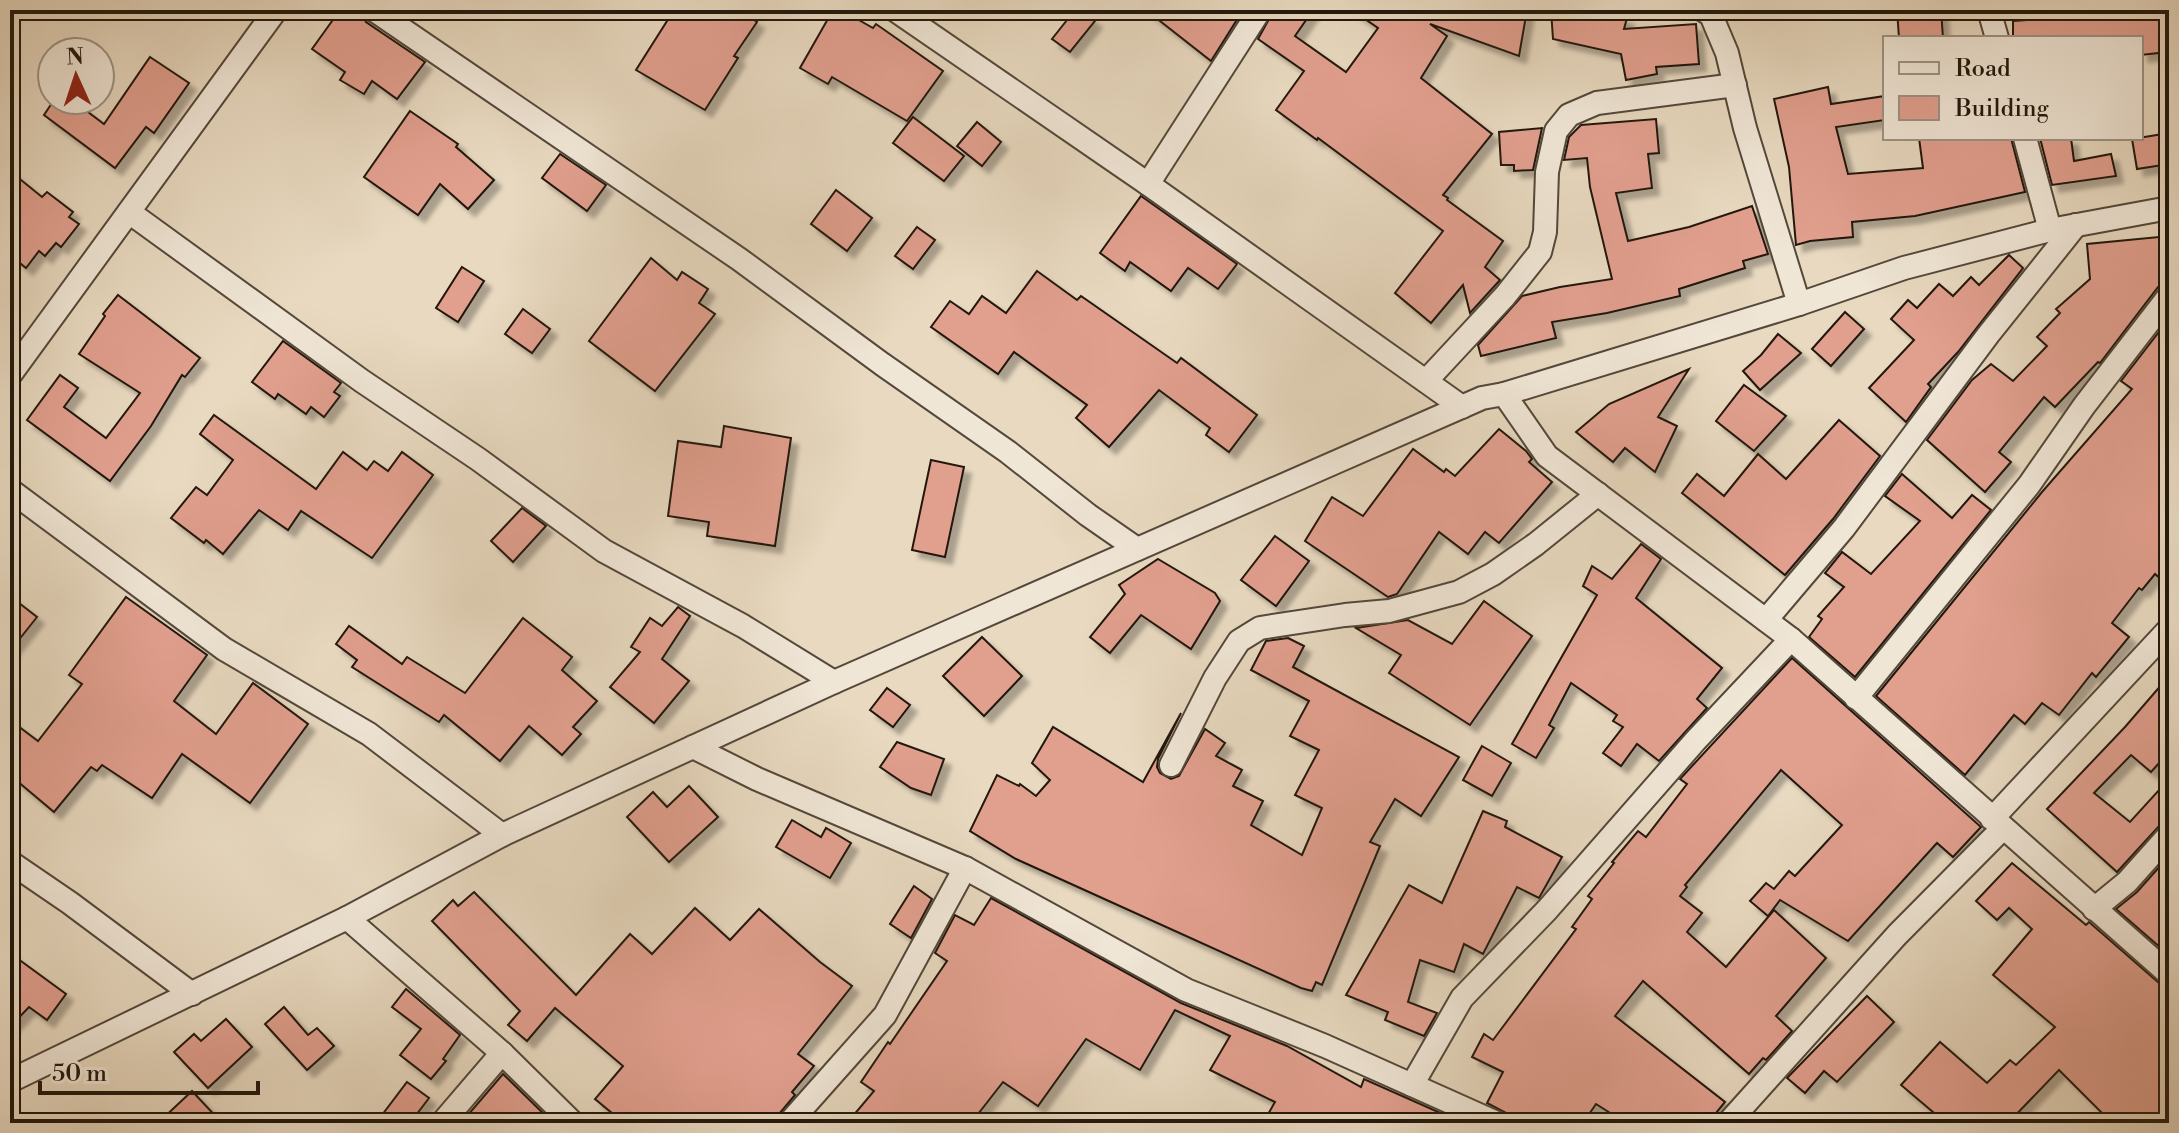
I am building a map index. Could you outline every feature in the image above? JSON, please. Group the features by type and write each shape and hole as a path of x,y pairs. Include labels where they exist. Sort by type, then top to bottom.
{"street":[{"path":"10,375 276,10"},
{"path":"374,10 739,259 1008,452 1137,549"},
{"path":"895,10 1148,184 1462,407"},
{"path":"1148,184 1260,10"},
{"path":"1703,10 1711,15 1727,53 1745,128 1799,304"},
{"path":"1989,10 1996,36"},
{"path":"1426,381 1505,296 1540,252 1545,232 1547,172 1556,131 1569,115 1597,103 1735,85"},
{"path":"2026,140 2050,230"},
{"path":"10,1081 347,918 502,835 834,682 1482,398 1504,394 1799,304 1904,268 2050,230 2169,208"},
{"path":"129,212 604,551 743,626 834,682"},
{"path":"1766,620 1844,528 1988,335 2076,225"},
{"path":"1856,698 2029,485 2084,406 2169,296"},
{"path":"1504,394 1547,456 1791,639 2169,974"},
{"path":"10,490 224,649 369,734 502,835"},
{"path":"1171,765 1215,678 1239,641 1260,628 1332,616 1389,611 1459,592 1493,574 1536,544 1598,494"},
{"path":"1728,1123 2169,629"},
{"path":"1412,1085 1462,998 1547,910 1696,740 1791,639"},
{"path":"693,747 757,779 965,868 1186,990 1497,1123"},
{"path":"2094,909 2127,882 2169,835"},
{"path":"10,862 192,994"},
{"path":"789,1123 885,1015 965,868"},
{"path":"347,918 502,1053 573,1123"},
{"path":"442,1123 502,1053"}],"building":[{"path":"340,10 360,10 366,22 425,62 397,99 372,81 364,94 340,80 345,72 312,49"},
{"path":"674,10 740,10 757,22 734,56 738,58 705,110 636,70"},
{"path":"833,10 841,10 873,28 876,24 943,71 907,121 832,77 828,84 800,68"},
{"path":"1075,10 1081,10 1095,21 1070,52 1052,39"},
{"path":"1146,10 1243,10 1211,61"},
{"path":"1274,10 1313,10 1295,36 1346,72 1378,28 1352,10 1527,10 1519,56 1430,24 1447,36 1421,78 1492,134 1443,195 1503,241 1485,267 1500,280 1470,313 1463,285 1431,323 1395,293 1443,231 1276,110 1304,71 1258,39"},
{"path":"1551,10 1592,10 1627,18 1624,29 1696,24 1699,64 1656,67 1657,74 1626,80 1621,54 1553,39"},
{"path":"1897,10 1941,10 1943,36 1899,36"},
{"path":"2038,10 2072,10 2073,16 2162,10 2167,52 2143,55 2143,36 2013,36 2013,21 2039,19"},
{"path":"150,57 189,83 154,133 146,127 115,168 45,116 93,116 104,124 109,116 116,116 116,107"},
{"path":"1828,87 1831,104 1883,96 1883,120 1836,127 1848,174 1923,168 1919,140 2012,140 2025,192 1915,216 1852,222 1853,237 1796,245 1789,167 1774,99"},
{"path":"410,111 458,144 456,147 494,180 468,209 440,184 418,215 364,177"},
{"path":"913,117 964,156 944,181 893,143"},
{"path":"1656,119 1659,153 1648,154 1652,188 1616,193 1628,241 1689,227 1752,206 1768,254 1743,261 1745,268 1679,289 1680,296 1552,322 1556,338 1481,356 1478,345 1522,296 1612,279 1590,187 1587,158 1564,160 1569,137 1581,125"},
{"path":"977,122 1001,142 982,166 957,146"},
{"path":"1542,128 1533,170 1514,171 1514,165 1501,165 1499,132"},
{"path":"2169,133 2169,164 2137,169 2132,140 2143,140 2143,137"},
{"path":"2041,140 2071,140 2074,161 2111,154 2116,176 2052,185"},
{"path":"560,154 606,185 587,211 542,178"},
{"path":"10,171 42,197 47,192 73,212 69,217 79,224 61,247 56,243 45,256 39,251 26,268 10,255"},
{"path":"836,190 872,218 847,251 811,224"},
{"path":"1141,196 1237,264 1218,289 1188,268 1171,291 1130,262 1125,271 1100,253"},
{"path":"917,227 935,240 913,269 895,256"},
{"path":"2169,236 2169,282 2158,287 2100,363 2055,407 2044,397 1999,452 2011,462 1985,492 1927,440 1972,380 1991,364 2013,381 2047,346 2037,337 2060,313 2056,309 2090,279 2087,244"},
{"path":"2009,255 2023,268 1958,352 1928,384 1931,387 1906,422 1869,388 1914,340 1891,319 1908,300 1917,308 1939,284 1953,296 1971,277 1979,285"},
{"path":"651,258 677,280 682,272 708,289 699,303 715,314 655,391 589,341"},
{"path":"462,267 484,281 458,322 436,308"},
{"path":"1037,271 1077,300 1081,296 1177,363 1181,358 1257,415 1229,452 1206,435 1210,428 1159,390 1109,447 1076,418 1087,405 1014,352 998,374 931,327 950,301 969,314 982,296 1006,313"},
{"path":"118,295 200,358 185,377 182,375 151,426 110,481 27,420 60,375 78,388 64,407 106,438 140,393 79,354"},
{"path":"523,309 550,329 532,353 505,334"},
{"path":"1845,312 1864,329 1831,366 1812,349"},
{"path":"2169,319 2169,586 2155,574 2142,590 2139,588 2112,623 2129,637 2096,677 2092,673 2059,715 2042,703 2025,724 2014,715 1965,775 1876,696 2042,492 2132,389 2121,381"},
{"path":"1778,334 1801,353 1760,390 1743,371"},
{"path":"283,341 341,383 334,392 340,396 324,417 311,407 306,414 278,394 275,399 252,382"},
{"path":"1689,369 1658,417 1677,426 1655,472 1625,448 1613,462 1576,432 1609,404"},
{"path":"1744,385 1786,416 1754,451 1716,421"},
{"path":"214,415 316,489 343,452 367,470 374,461 388,471 402,452 433,475 372,558 301,511 288,530 259,510 223,554 171,518 196,487 207,495 233,460 200,434"},
{"path":"1839,420 1880,456 1833,519 1785,575 1682,493 1697,474 1724,496 1758,454 1786,479"},
{"path":"724,426 791,438 775,546 707,536 709,522 668,516 678,441 721,447"},
{"path":"1499,429 1526,451 1532,459 1529,462 1552,482 1499,543 1485,532 1468,554 1439,532 1397,594 1388,597 1305,541 1332,497 1363,516 1413,449 1444,472 1446,469 1455,476"},
{"path":"931,460 964,467 945,557 912,550"},
{"path":"1902,474 1952,518 1972,495 1991,510 1855,677 1809,637 1822,619 1818,616 1844,587 1825,573 1842,552 1871,574 1920,521 1885,496"},
{"path":"522,508 546,526 513,562 491,541"},
{"path":"1275,536 1309,561 1276,606 1241,580"},
{"path":"1641,544 1661,559 1636,598 1722,668 1697,699 1707,708 1659,761 1637,744 1621,766 1603,753 1623,727 1613,721 1617,715 1571,683 1549,725 1554,728 1536,758 1512,744 1597,595 1583,586 1592,566 1612,579"},
{"path":"1158,559 1215,593 1220,601 1191,649 1141,615 1110,653 1090,637 1125,594 1119,585"},
{"path":"10,596 37,617 10,651"},
{"path":"126,597 207,655 174,701 216,734 253,683 308,724 250,803 182,754 152,798 102,765 97,771 91,767 54,812 10,775 10,720 38,741 82,684 69,675"},
{"path":"1484,601 1532,636 1470,725 1389,673 1401,655 1356,628 1408,620 1452,644"},
{"path":"678,607 690,616 662,659 689,681 654,723 610,687 640,652 631,647 650,618 662,626"},
{"path":"523,618 572,657 562,670 597,701 573,727 581,734 562,755 529,726 500,761 444,715 439,722 352,667 357,660 336,644 349,626 402,664 407,657 465,693"},
{"path":"982,637 1022,676 984,716 943,676"},
{"path":"1288,638 1304,646 1293,667 1459,757 1421,816 1395,799 1370,842 1380,846 1322,985 1316,982 1312,991 1301,988 1016,859 970,831 997,775 1020,784 1036,796 1050,780 1032,763 1053,727 1143,782 1181,713 1158,759 1160,773 1171,779 1179,776 1205,729 1225,743 1216,756 1242,770 1233,786 1263,801 1251,825 1302,855 1322,808 1295,795 1319,750 1290,736 1309,701 1251,670 1266,641"},
{"path":"1792,658 1981,827 1953,857 1937,843 1848,941 1780,900 1768,916 1750,901 1766,883 1774,889 1789,871 1795,876 1842,825 1781,770 1685,885 1687,887 1680,896 1702,913 1687,932 1726,967 1774,910 1826,958 1776,1016 1792,1031 1749,1074 1643,981 1615,1016 1725,1102 1708,1123 1626,1123 1596,1104 1583,1123 1511,1123 1508,1114 1487,1103 1503,1072 1472,1057 1484,1034 1493,1040 1576,929 1572,927 1592,899 1588,896 1612,862 1638,831 1646,837 1687,784 1680,779"},
{"path":"2169,676 2169,752 2151,772 2131,755 2094,793 2130,822 2169,779 2169,821 2159,826 2117,872 2047,809"},
{"path":"887,688 910,705 893,727 870,710"},
{"path":"897,742 944,759 931,795 911,788 880,767"},
{"path":"1482,746 1511,763 1492,796 1463,780"},
{"path":"689,786 718,817 669,862 627,817 653,792 667,807"},
{"path":"1483,811 1507,821 1505,827 1562,857 1539,898 1517,887 1483,954 1464,944 1454,972 1420,960 1408,1002 1437,1013 1424,1036 1385,1020 1388,1012 1346,995 1409,885 1442,903"},
{"path":"792,820 821,837 826,828 851,843 830,878 776,847"},
{"path":"2169,856 2169,955 2116,909 2137,892"},
{"path":"2012,863 2086,925 2089,922 2160,984 2169,988 2169,1123 2112,1123 2059,1070 2008,1123 1946,1123 1901,1085 1940,1042 1987,1083 2010,1060 2016,1065 2055,1027 1993,975 2032,929 2009,908 1997,920 1976,901"},
{"path":"914,886 932,899 911,938 890,924"},
{"path":"474,892 576,995 630,934 652,954 695,908 730,940 759,909 852,986 798,1054 814,1066 792,1092 795,1095 775,1123 624,1123 595,1099 623,1066 555,1008 527,1041 508,1025 520,1011 432,921 453,900 458,906"},
{"path":"991,898 1181,1003 1287,1046 1361,1087 1364,1079 1463,1123 1263,1123 1275,1102 1210,1070 1230,1036 1175,1010 1140,1070 1086,1039 1038,1106 1003,1082 971,1123 847,1123 874,1091 861,1082 947,961 935,953 955,915 974,925"},
{"path":"10,953 66,994 47,1020 29,1007 10,1027"},
{"path":"406,989 460,1035 443,1059 446,1061 431,1079 400,1055 421,1029 392,1007"},
{"path":"1867,996 1894,1022 1837,1082 1824,1071 1805,1093 1787,1078"},
{"path":"284,1007 308,1035 317,1028 334,1046 307,1070 265,1024"},
{"path":"226,1019 252,1047 208,1088 174,1052 194,1034 201,1041"},
{"path":"503,1074 553,1123 461,1123"},
{"path":"407,1082 429,1098 410,1123 376,1123"},
{"path":"192,1091 222,1123 158,1123"}]}
